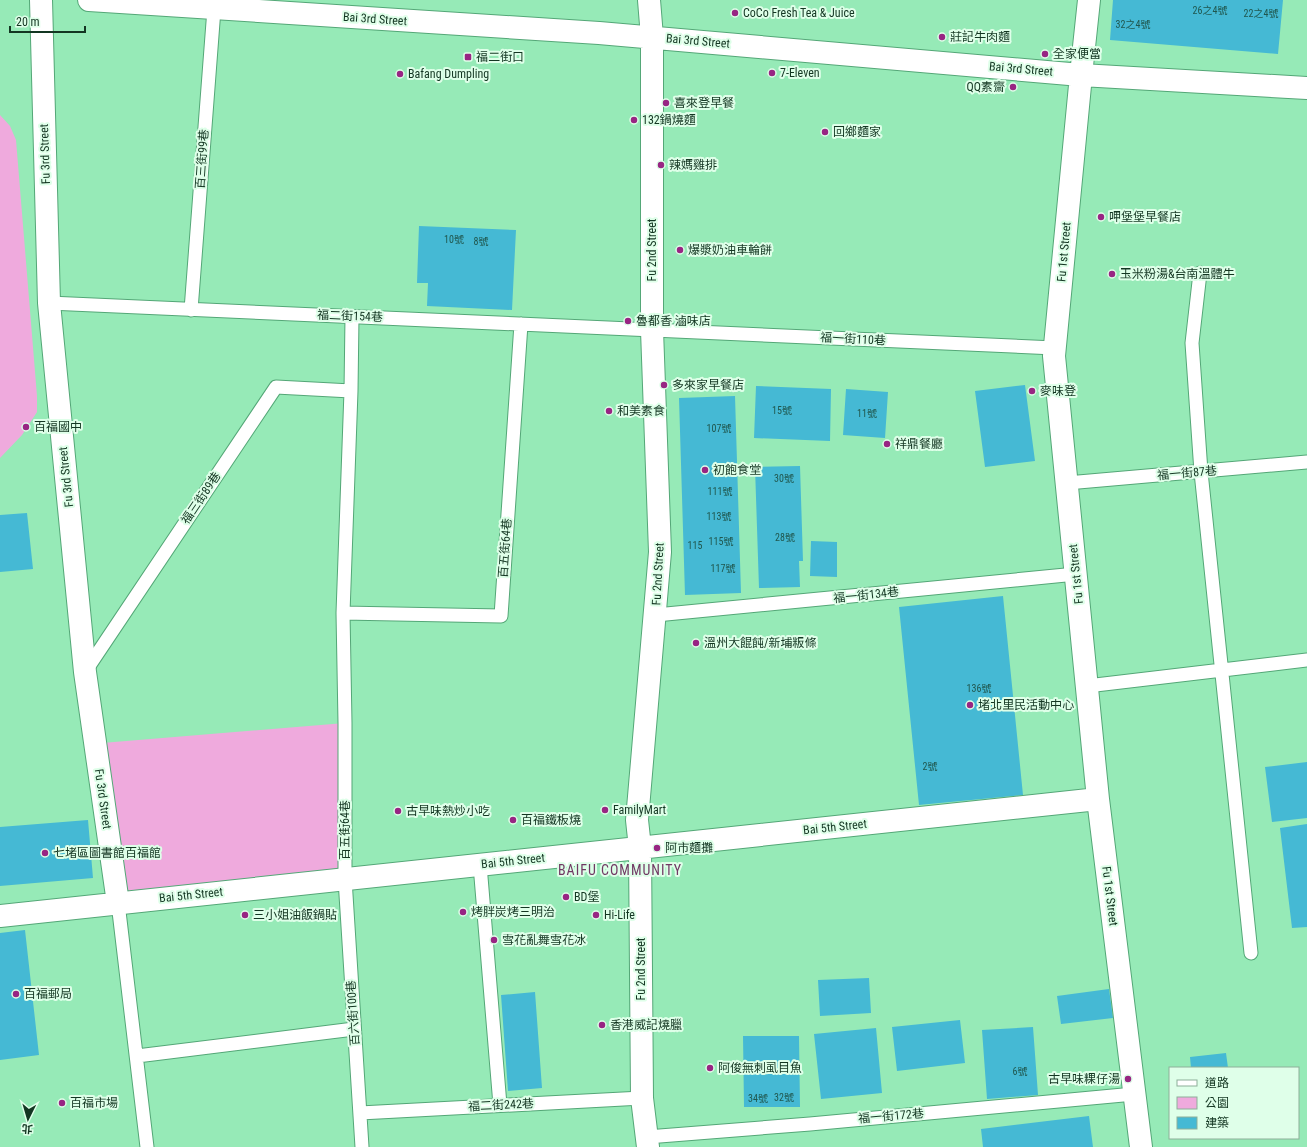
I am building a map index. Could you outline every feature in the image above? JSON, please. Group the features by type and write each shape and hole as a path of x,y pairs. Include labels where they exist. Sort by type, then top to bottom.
{"street":[{"name":"Fu 3rd Street","path":"41,0 49,303 85,672 118,903"},
{"name":"Bai 3rd Street","path":"89,0 652,37 1081,75 1307,88"},
{"name":"Fu 2nd Street","path":"648,1142 642,1098 640,848 637,820 656,615 660,552 652,330 652,37 649,0"},
{"name":"Fu 1st Street","path":"1089,0 1054,356 1098,799 1141,1147"},
{"name":"Bai 5th Street","path":"0,916 1098,799"}],"lane":[{"name":"百三街99巷","path":"191,310 214,9"},
{"path":"1200,272 1192,343 1201,472 1251,953"},
{"name":"福二街154巷","path":"49,303 652,330"},
{"name":"百五街64巷","path":"345,879 343,613 351,391 352,316"},
{"name":"百五街64巷","path":"343,613 501,616 521,324"},
{"name":"福一街110巷","path":"652,330 1055,348"},
{"name":"福三街89巷","path":"85,672 276,387 351,391"},
{"name":"福一街87巷","path":"1067,484 1307,462"},
{"name":"福一街134巷","path":"656,615 1076,574"},
{"path":"1087,686 1307,660"},
{"path":"480,865 500,1105"},
{"name":"百六街100巷","path":"345,879 362,1147"},
{"path":"118,903 147,1147"},
{"path":"137,1056 354,1029"},
{"name":"福一街172巷","path":"648,1142 810,1124 1134,1094"},
{"name":"福二街242巷","path":"360,1113 642,1098"}],"green space":[{"path":"0,115 10,126 16,140 37,396 37,412 22,435 0,458"},
{"path":"345,723 345,879 118,903 102,743"}],"building":[{"path":"1113,0 1283,0 1278,54 1110,40"},
{"path":"419,226 516,230 512,310 427,306 428,283 417,283"},
{"path":"1025,385 1035,461 985,467 975,391"},
{"path":"756,386 831,389 830,441 754,438"},
{"path":"846,389 888,392 885,438 843,435"},
{"path":"735,396 741,593 685,595 679,398"},
{"path":"800,466 803,561 799,561 800,587 759,588 755,467"},
{"path":"27,513 33,569 0,572 0,515"},
{"path":"811,541 837,542 837,577 810,576"},
{"path":"1003,596 1023,795 919,805 899,607"},
{"path":"1307,762 1307,818 1272,822 1265,767"},
{"name":"七堵區圖書館百福館","path":"88,820 93,878 0,886 0,827"},
{"path":"1307,824 1307,927 1292,928 1280,828"},
{"name":"百福郵局","path":"25,930 39,1055 0,1060 0,933"},
{"path":"869,978 871,1013 820,1016 818,980"},
{"path":"1109,989 1113,1018 1061,1024 1057,996"},
{"path":"535,992 542,1088 508,1091 501,995"},
{"path":"960,1020 965,1063 897,1071 892,1027"},
{"path":"1033,1027 1038,1095 987,1099 982,1030"},
{"path":"876,1028 882,1093 821,1099 814,1034"},
{"path":"743,1036 799,1036 800,1107 744,1107"},
{"path":"1226,1053 1228,1067 1191,1067 1190,1057"},
{"path":"1089,1116 1093,1147 983,1147 981,1129"}],"place":[{"name":"CoCo Fresh Tea & Juice","path":"735,13"},
{"name":"莊記牛肉麵","path":"942,37"},
{"name":"全家便當","path":"1045,54"},
{"name":"福二街口","path":"468,57"},
{"name":"7-Eleven","path":"772,73"},
{"name":"Bafang Dumpling","path":"400,74"},
{"name":"QQ素齋","path":"1013,87"},
{"name":"喜來登早餐","path":"666,103"},
{"name":"132鍋燒麵","path":"634,120"},
{"name":"回鄉麵家","path":"825,132"},
{"name":"辣媽雞排","path":"661,165"},
{"name":"呷堡堡早餐店","path":"1101,217"},
{"name":"爆漿奶油車輪餅","path":"680,250"},
{"name":"玉米粉湯&台南溫體牛","path":"1112,274"},
{"name":"魯都香 滷味店","path":"628,321"},
{"name":"多來家早餐店","path":"664,385"},
{"name":"麥味登","path":"1032,391"},
{"name":"和美素食","path":"609,411"},
{"name":"百福國中","path":"26,427"},
{"name":"祥鼎餐廳","path":"887,444"},
{"name":"初飽食堂","path":"705,470"},
{"name":"溫州大餛飩/新埔粄條","path":"696,643"},
{"name":"堵北里民活動中心","path":"970,705"},
{"name":"FamilyMart","path":"605,810"},
{"name":"古早味熱炒小吃","path":"398,811"},
{"name":"百福鐵板燒","path":"513,820"},
{"name":"阿市麵攤","path":"657,848"},
{"name":"七堵區圖書館百福館","path":"45,853"},
{"name":"BD堡","path":"566,897"},
{"name":"烤胖炭烤三明治","path":"463,912"},
{"name":"三小姐油飯鍋貼","path":"245,915"},
{"name":"Hi-Life","path":"596,915"},
{"name":"雪花亂舞雪花冰","path":"494,940"},
{"name":"百福郵局","path":"16,994"},
{"name":"香港威記燒臘","path":"602,1025"},
{"name":"阿俊無刺虱目魚","path":"710,1068"},
{"name":"古早味粿仔湯","path":"1128,1079"},
{"name":"百福市場","path":"62,1103"}],"district":[{"name":"BAIFU COMMUNITY","path":"620,870"}]}
